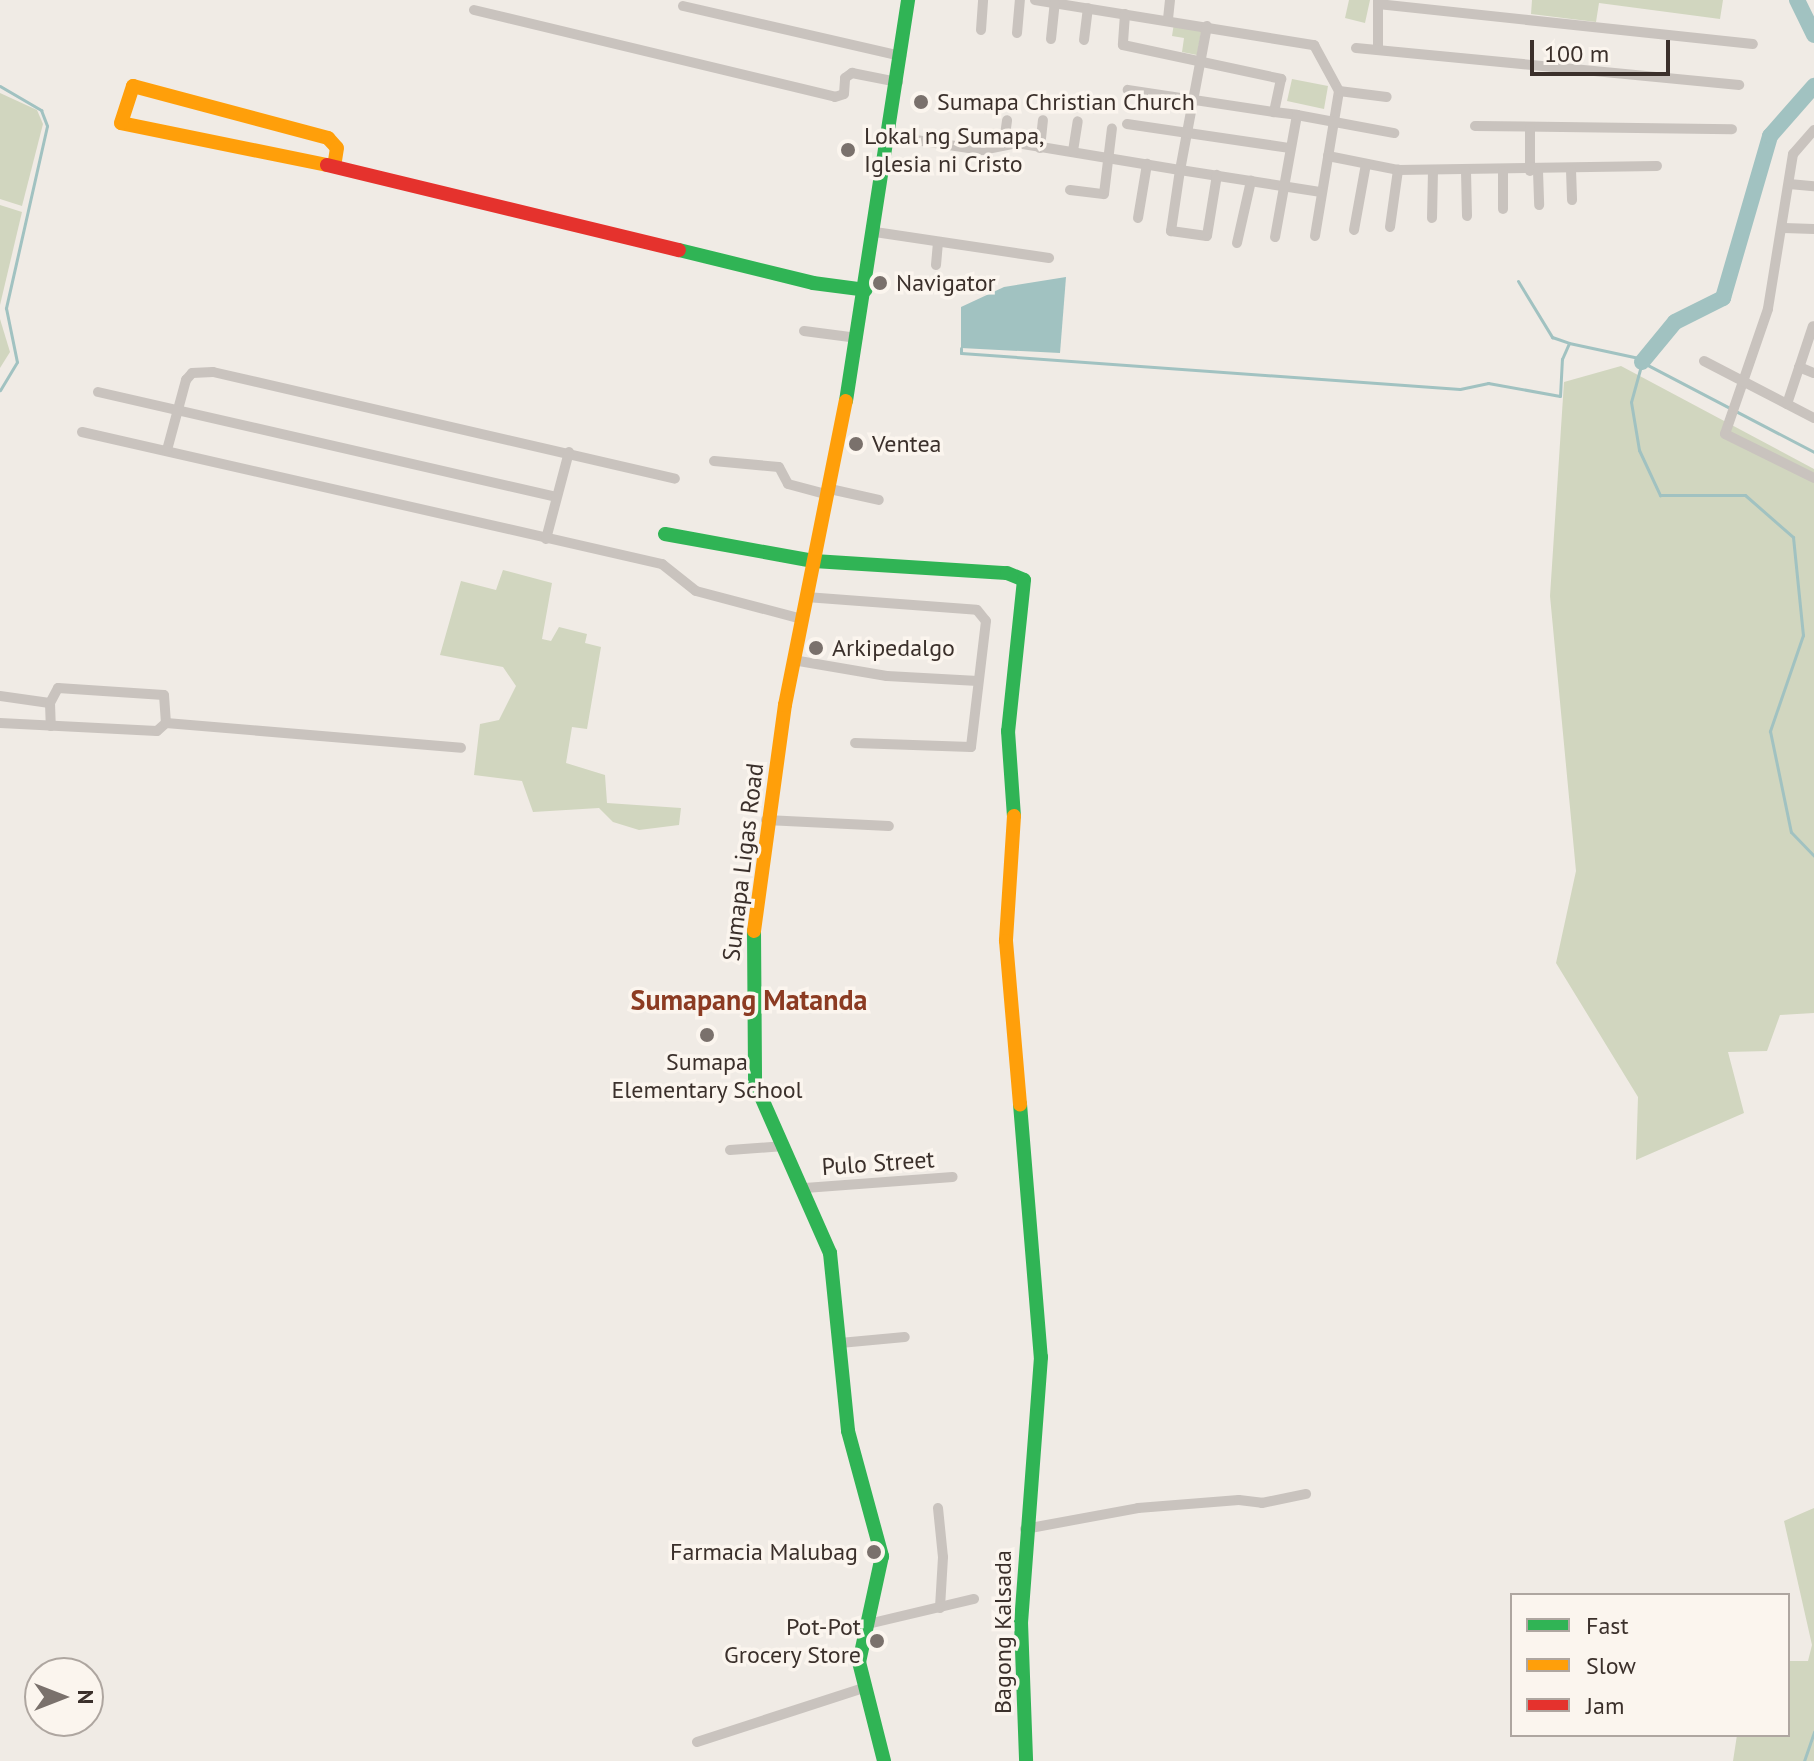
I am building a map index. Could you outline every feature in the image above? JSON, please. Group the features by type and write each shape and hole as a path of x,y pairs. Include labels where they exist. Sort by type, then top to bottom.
{"street":[{"name":"Sumapa Ligas Road","path":"884,1761 863,1688 859,1662 882,1556 852,1455 830,1253 805,1188 755,1083 751,1047 752,943 766,820 793,660 858,338 908,0"},
{"path":"981,30 983,0"},
{"path":"1017,33 1020,0"},
{"path":"1035,0 1168,19 1314,45 1339,91 1315,236"},
{"path":"1168,19 1170,0"},
{"path":"1378,50 1378,2 1753,44"},
{"path":"1051,39 1055,3"},
{"path":"683,6 901,56"},
{"path":"1084,40 1088,8"},
{"path":"474,10 835,97 844,94 845,78 852,73 898,82"},
{"path":"1125,14 1123,45 1203,59 1281,79 1274,112"},
{"path":"1207,26 1203,59 1185,133 1171,231 1207,236 1217,175"},
{"path":"1356,48 1739,85"},
{"path":"334,166 337,148 328,138 133,86 121,123 334,166 813,283 866,290"},
{"path":"1128,90 1394,133"},
{"path":"1339,91 1387,97"},
{"path":"1275,237 1297,115"},
{"path":"1004,142 1007,120"},
{"path":"1040,148 1043,120"},
{"path":"1073,151 1078,121"},
{"path":"1127,124 1290,148"},
{"path":"1475,126 1732,129"},
{"path":"1070,190 1104,194 1112,128"},
{"path":"1530,128 1539,205"},
{"path":"1814,130 1793,154 1784,228 1768,309 1726,438 1814,478"},
{"path":"889,136 973,150 1004,142 1321,192"},
{"path":"1328,156 1398,170 1534,171 1657,166"},
{"path":"1138,218 1147,164"},
{"path":"1354,230 1366,164"},
{"path":"1390,227 1398,170"},
{"path":"1571,170 1572,200"},
{"path":"1432,218 1433,171"},
{"path":"1466,171 1467,216"},
{"path":"1503,171 1503,209"},
{"path":"1237,243 1251,181"},
{"path":"1789,184 1814,186"},
{"path":"1784,228 1814,229"},
{"path":"875,232 1049,258"},
{"path":"936,265 938,242"},
{"path":"1787,404 1813,326"},
{"path":"804,331 858,338"},
{"path":"1704,361 1814,418"},
{"path":"1799,367 1814,373"},
{"path":"167,450 176,412 192,373 213,372 675,479"},
{"path":"98,392 556,497"},
{"path":"82,432 662,564 696,591 802,619"},
{"path":"546,539 569,452"},
{"path":"714,461 779,467 788,484 879,500"},
{"path":"665,534 814,561"},
{"name":"Bagong Kalsada","path":"814,561 1007,573 1024,580 1008,731 1014,814 1006,941 1041,1357 1027,1502 1021,1622 1026,1761"},
{"path":"806,597 977,610 986,621 971,747 855,743"},
{"path":"793,660 887,676 978,681"},
{"path":"51,726 50,703 58,688 164,695 166,723"},
{"path":"0,696 50,703"},
{"path":"0,723 157,731 166,723 461,748"},
{"path":"766,820 889,826"},
{"path":"730,1150 784,1146"},
{"name":"Pulo Street","path":"805,1188 953,1177"},
{"path":"840,1343 905,1337"},
{"path":"1025,1529 1138,1508 1239,1500 1262,1503 1306,1494"},
{"path":"938,1508 943,1557 940,1608"},
{"path":"868,1624 974,1599"},
{"path":"697,1742 863,1688"}],"green space":[{"path":"1349,0 1370,0 1365,23 1345,18"},
{"path":"1532,0 1723,0 1720,19 1599,3 1596,22 1531,14"},
{"path":"1174,23 1202,27 1197,55 1182,52 1184,38 1172,36"},
{"path":"1292,79 1328,86 1324,109 1287,101"},
{"path":"0,93 37,110 43,124 22,206 0,199"},
{"path":"0,205 22,212 0,305"},
{"path":"0,319 10,352 0,368"},
{"path":"1621,366 1814,469 1814,1013 1780,1015 1767,1051 1728,1052 1744,1113 1636,1160 1638,1097 1556,963 1576,871 1550,596 1564,382"},
{"path":"503,570 552,583 542,639 551,641 559,627 587,634 585,643 601,647 587,729 572,727 566,763 605,775 607,803 681,808 679,825 639,830 613,822 599,808 533,812 522,781 474,775 480,724 499,720 516,686 503,667 440,655 461,581 496,590"},
{"path":"1814,1508 1814,1761 1733,1761 1737,1737 1790,1737 1790,1661 1808,1661 1812,1645 1784,1521"}],"water":[{"path":"1066,277 1060,353 961,348 961,307 1004,287"}],"waterway":[{"path":"1797,0 1814,35"},
{"path":"0,86 41,110 47,126 6,308 17,362 0,390"},
{"path":"1642,362 1675,322 1723,298 1770,136 1814,86"},
{"path":"1518,281 1552,337 1569,343"},
{"path":"961,348 961,353 1460,389 1488,383 1560,396 1562,359 1569,343 1643,359"},
{"path":"1814,452 1642,362 1631,402 1639,450 1660,495 1745,495 1793,537 1803,635 1770,731 1791,832 1814,856"},
{"path":"1804,1761 1814,1732"}],"traffic: fast":[{"path":"846,401 908,0"},
{"path":"679,250 813,283 866,290"},
{"path":"665,534 814,561 1007,573 1024,580 1008,731 1014,816"},
{"path":"754,931 755,1083 830,1253 848,1431 882,1556 859,1662 884,1761"},
{"path":"1020,1104 1041,1357 1021,1622 1026,1761"}],"traffic: slow":[{"path":"327,165 121,123 133,86 328,138 337,148 334,166"},
{"path":"754,931 785,705 846,401"},
{"path":"1014,816 1006,941 1020,1104"}],"traffic: jam":[{"path":"327,165 679,250"}],"place":[{"name":"Sumapa Christian Church","path":"921,102"},
{"name":"Lokal ng Sumapa, Iglesia ni Cristo","path":"848,150"},
{"name":"Navigator","path":"880,283"},
{"name":"Ventea","path":"856,444"},
{"name":"Arkipedalgo","path":"816,648"},
{"name":"Sumapa Elementary School","path":"707,1035"},
{"name":"Farmacia Malubag","path":"874,1552"},
{"name":"Pot-Pot Grocery Store","path":"877,1641"}],"district":[{"name":"Sumapang Matanda","path":"749,1000"}]}
